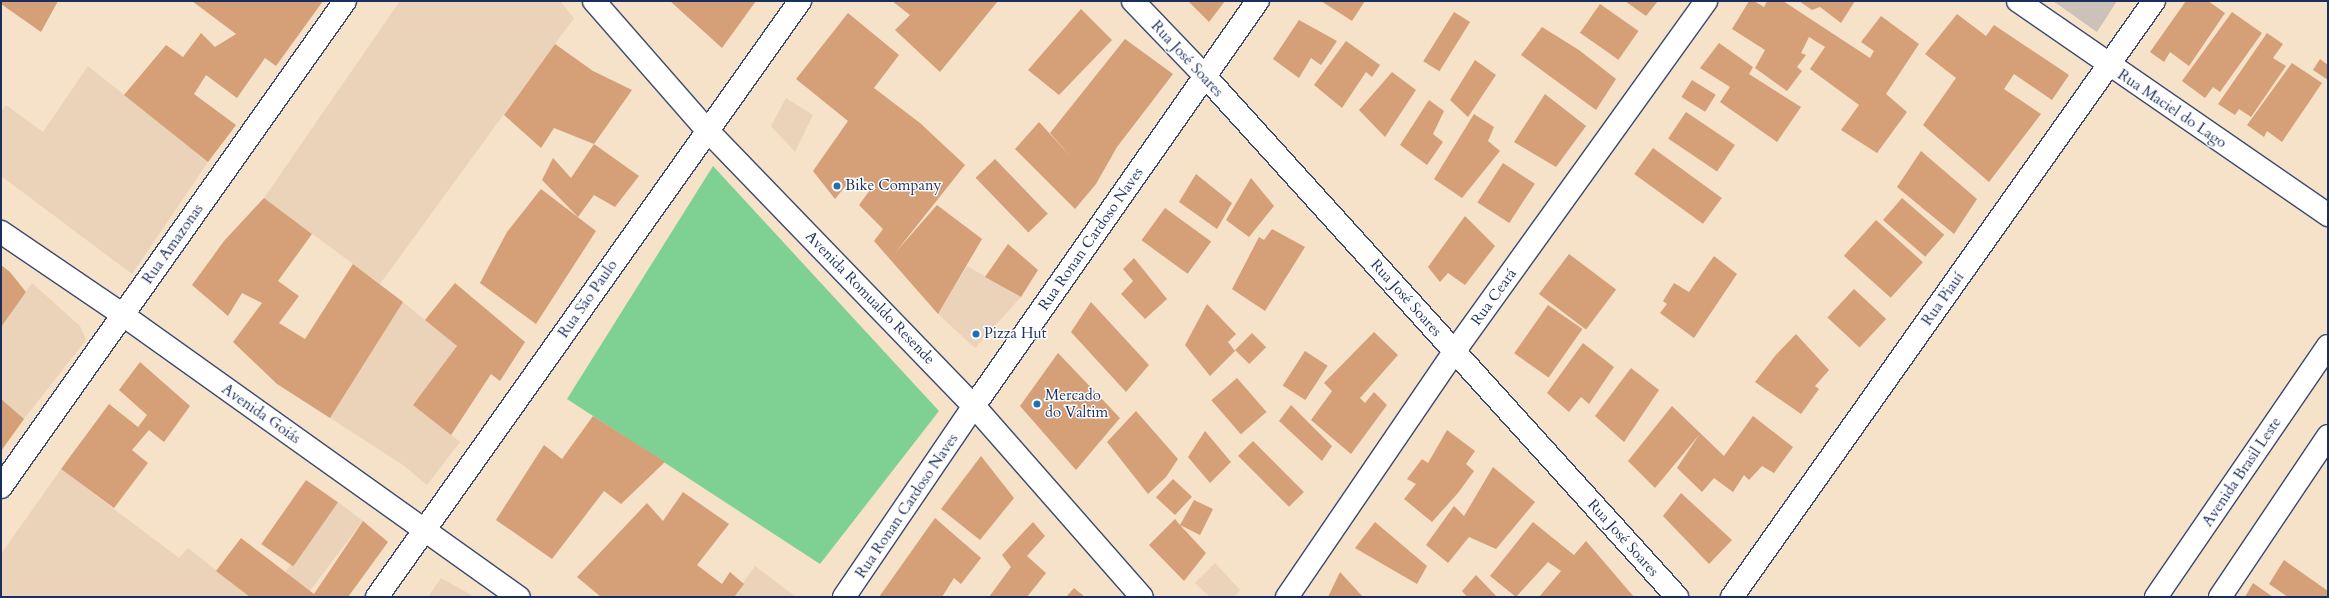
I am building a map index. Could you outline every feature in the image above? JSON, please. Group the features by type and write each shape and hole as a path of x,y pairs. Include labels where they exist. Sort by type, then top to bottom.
{"street":[{"name":"Rua Amazonas","path":"1,488 345,1"},
{"name":"Avenida Romualdo Resende","path":"594,1 708,131 974,406 1142,597"},
{"name":"Rua São Paulo","path":"377,597 800,1"},
{"name":"Rua José Soares","path":"1133,1 1205,76 1677,597"},
{"name":"Rua Ronan Cardoso Naves","path":"844,597 974,406 1258,1"},
{"name":"Rua Ceará","path":"1287,597 1454,352 1706,1"},
{"name":"Rua Maciel do Lago","path":"2018,1 2109,66 2328,215"},
{"name":"Rua Piauí","path":"1732,597 2154,1"},
{"name":"Avenida Goiás","path":"1,232 123,316 519,597"},
{"name":"Avenida Brasil Leste","path":"2156,597 2328,346"},
{"path":"2220,597 2328,436"}],"shaded area":[{"path":"400,1 560,1 574,18 380,284 264,198"},
{"path":"2053,1 2117,1 2097,32"},
{"path":"88,66 208,162 132,274 1,176 1,112 6,105 43,132"},
{"path":"786,98 813,115 795,152 771,126"},
{"path":"967,266 1021,297 975,348 938,314"},
{"path":"32,283 80,326 86,340 24,419 1,400 1,327"},
{"path":"403,302 457,346 414,405 460,442 427,485 403,465 330,418"},
{"path":"61,469 179,558 188,548 250,597 1,597 1,554"},
{"path":"338,502 363,521 310,591 285,572"},
{"path":"1215,563 1240,590 1234,597 1210,597 1195,583"},
{"path":"755,566 796,597 733,597"},
{"path":"441,578 475,597 428,597"}],"green space":[{"path":"713,166 939,411 820,564 567,399"}],"building":[{"path":"1,1 58,1 41,32 1,4"},
{"path":"192,1 323,1 276,66 265,58 237,98 206,75 194,94 236,125 208,162 124,95 166,45 183,57 201,33 215,47 236,34"},
{"path":"670,1 756,1 722,48"},
{"path":"892,1 998,1 940,72 895,30 910,15"},
{"path":"1188,1 1225,1 1209,22"},
{"path":"1321,1 1365,1 1352,21"},
{"path":"1625,1 1658,1 1646,16"},
{"path":"1749,1 1754,1 1764,7 1767,1 1783,1 1870,58 1874,51 1861,42 1881,16 1919,44 1886,94 1907,112 1877,153 1841,130 1859,105 1810,69 1825,47 1809,37 1801,53 1806,55 1797,67 1802,71 1787,91 1755,68 1765,50 1732,29"},
{"path":"1799,1 1855,1 1841,23 1820,7 1812,10"},
{"path":"2186,1 2208,1 2225,13 2189,66 2170,52 2164,62 2150,52"},
{"path":"1600,4 1639,31 1618,60 1580,33"},
{"path":"1081,9 1112,40 1059,95 1028,70"},
{"path":"1454,12 1470,22 1439,71 1423,61"},
{"path":"2232,12 2262,33 2220,92 2213,87 2205,98 2182,81"},
{"path":"848,13 899,55 874,88 920,123 965,165 895,253 937,205 982,239 938,314 874,241 883,229 859,205 873,186 853,177 835,199 813,171 848,121 796,79"},
{"path":"1957,14 1986,36 1994,25 2069,75 2052,100 2014,74 2004,89 2041,114 1989,182 1923,125 1956,78 1925,54"},
{"path":"1299,20 1337,41 1321,65 1311,58 1299,78 1273,59"},
{"path":"1542,27 1579,50 1616,79 1596,110 1521,55"},
{"path":"2267,33 2283,44 2273,58 2286,66 2251,117 2239,109 2235,115 2218,104"},
{"path":"1125,39 1173,74 1117,147 1096,184 1075,209 1015,149 1039,122 1073,159 1050,133"},
{"path":"1346,41 1380,65 1372,77 1366,72 1342,108 1314,85"},
{"path":"1719,43 1753,67 1749,74 1801,107 1777,142 1720,102 1730,87 1700,68"},
{"path":"555,44 593,71 632,90 594,144 554,128 541,148 504,115"},
{"path":"2320,59 2328,65 2328,80 2313,70"},
{"path":"1475,60 1496,75 1468,117 1450,100"},
{"path":"2292,63 2322,83 2282,142 2267,131 2264,137 2247,125"},
{"path":"1392,72 1416,90 1385,137 1359,110"},
{"path":"1692,80 1716,95 1705,112 1681,97"},
{"path":"1545,94 1586,126 1556,167 1514,142"},
{"path":"1429,100 1444,111 1433,134 1443,142 1427,165 1400,145"},
{"path":"1686,112 1735,145 1717,172 1668,139"},
{"path":"1474,114 1494,127 1488,141 1500,151 1462,198 1434,179"},
{"path":"594,144 639,176 615,207 594,195 578,217 542,180 553,158 571,178"},
{"path":"1653,148 1722,198 1703,224 1634,174"},
{"path":"1921,151 1977,199 1954,234 1897,187"},
{"path":"995,159 1048,214 1028,232 976,178"},
{"path":"1503,163 1535,184 1509,223 1477,202"},
{"path":"1196,174 1232,203 1217,229 1179,202"},
{"path":"1251,178 1274,206 1249,237 1226,220"},
{"path":"541,189 596,231 536,324 480,283 507,232"},
{"path":"264,198 312,234 278,281 299,296 279,323 305,339 353,264 403,302 330,418 277,384 233,342 262,303 242,293 228,316 192,285 224,241"},
{"path":"1902,198 1944,235 1925,257 1883,220"},
{"path":"1165,208 1211,242 1188,274 1141,240"},
{"path":"1465,216 1495,246 1465,285 1448,273 1440,282 1428,267"},
{"path":"1876,220 1923,262 1891,298 1844,256"},
{"path":"1272,229 1305,247 1265,311 1232,289 1259,237 1264,240"},
{"path":"1008,244 1038,270 1021,297 985,277"},
{"path":"1569,254 1616,290 1586,329 1539,294"},
{"path":"1714,256 1737,274 1694,338 1660,313 1667,304 1663,301 1674,283 1689,292"},
{"path":"1134,258 1167,299 1145,319 1121,294 1133,281 1123,269"},
{"path":"1,265 10,272 26,292 1,327"},
{"path":"455,283 525,342 500,381 491,374 451,435 413,405 457,346 425,320"},
{"path":"1854,289 1886,319 1860,348 1827,318"},
{"path":"1091,302 1149,365 1126,392 1071,332"},
{"path":"1207,304 1236,334 1228,342 1235,351 1210,376 1185,345"},
{"path":"1548,305 1582,329 1549,377 1514,353"},
{"path":"1374,332 1398,355 1360,398 1365,403 1374,392 1387,405 1351,454 1311,420 1332,391 1324,383"},
{"path":"1252,333 1266,347 1249,364 1235,350"},
{"path":"1796,334 1829,370 1815,386 1819,389 1801,414 1755,382 1775,356"},
{"path":"1583,343 1614,367 1589,404 1581,397 1569,412 1547,393"},
{"path":"1305,351 1328,366 1305,400 1283,385"},
{"path":"1058,353 1120,418 1076,470 1020,406"},
{"path":"140,362 190,406 164,442 149,430 132,450 148,463 114,508 61,469 109,404 138,427 147,415 119,390"},
{"path":"1631,368 1659,390 1624,442 1595,416"},
{"path":"1237,378 1267,412 1241,434 1211,400"},
{"path":"1,399 24,419 1,451"},
{"path":"1291,405 1332,446 1322,461 1279,421"},
{"path":"1672,406 1724,456 1753,416 1793,447 1774,473 1762,466 1749,480 1744,475 1733,492 1714,478 1702,492 1677,468 1699,435 1655,488 1628,461"},
{"path":"1136,411 1178,459 1166,477 1148,494 1107,442"},
{"path":"593,416 665,462 621,504 604,491 552,559 496,520 544,445 562,459"},
{"path":"1447,430 1475,451 1466,464 1474,471 1458,493 1432,522 1404,499 1416,484 1407,479 1422,459 1428,463"},
{"path":"1205,431 1231,462 1210,483 1188,457"},
{"path":"1253,441 1304,492 1289,507 1238,456"},
{"path":"981,456 1014,498 980,540 941,509"},
{"path":"1493,467 1535,502 1496,549 1469,537 1448,563 1426,545 1454,506 1464,516"},
{"path":"1173,479 1192,497 1175,515 1156,497"},
{"path":"306,480 338,502 293,566 261,544"},
{"path":"683,492 729,524 697,565 722,584 730,572 744,584 734,597 601,597 577,577 647,503 663,521"},
{"path":"1681,493 1732,540 1709,564 1663,516"},
{"path":"1194,500 1213,509 1200,535 1180,525"},
{"path":"935,518 981,558 961,584 954,578 942,597 879,597"},
{"path":"1175,519 1206,553 1184,581 1149,545"},
{"path":"363,521 388,542 348,597 250,597 216,571 241,538 314,594"},
{"path":"1033,522 1045,536 1027,556 1046,573 1027,597 989,597 1011,567 1002,555"},
{"path":"1375,522 1427,566 1417,584 1355,548"},
{"path":"1533,522 1574,555 1586,541 1634,597 1539,597 1561,571 1548,562 1516,597 1490,576"},
{"path":"2284,560 2328,591 2328,597 2288,597 2269,584"},
{"path":"1340,572 1363,597 1328,597"},
{"path":"1476,575 1497,597 1467,597 1462,591"},
{"path":"2253,583 2273,597 2245,597"},
{"path":"1074,588 1085,597 1066,597"}],"place":[{"name":"Bike Company","path":"837,186"},
{"name":"Pizza Hut","path":"976,334"},
{"name":"Mercado do Valtim","path":"1037,404"}]}
